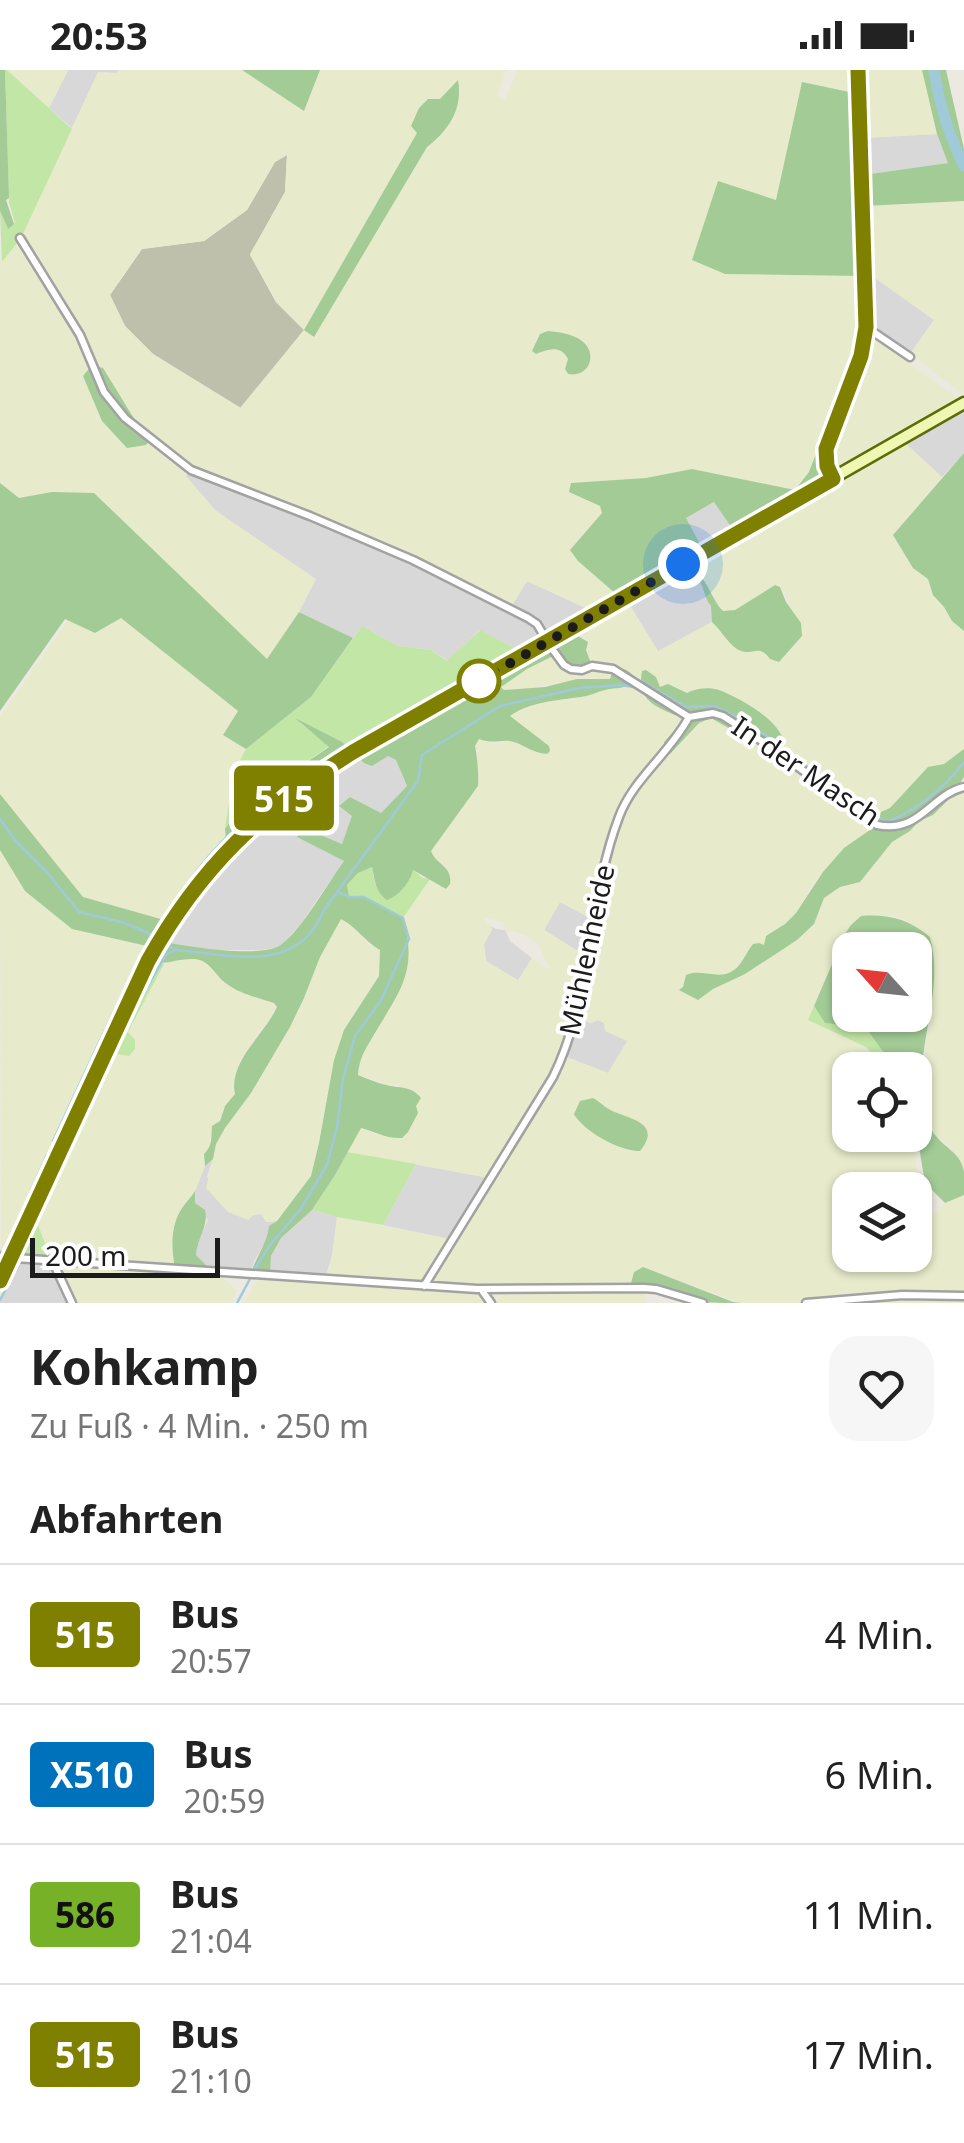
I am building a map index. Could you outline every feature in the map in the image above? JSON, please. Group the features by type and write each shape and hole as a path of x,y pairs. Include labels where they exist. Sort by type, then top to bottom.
{"main road":[{"path":"0,1281 5,1258 148,961 181,908 227,850 282,800 327,768 964,403"}],"street":[{"path":"833,479 826,449 861,356 866,327 858,70"},
{"path":"20,238 80,335 104,392 125,418 191,470 413,560 528,618 538,624 547,640"},
{"path":"866,327 910,357"},
{"name":"In der Masch","path":"547,640 571,669 613,669 689,717 713,713 722,716 876,824 895,826 917,820 948,794 964,787"},
{"name":"Mühlenheide","path":"424,1286 564,1056 610,842 620,812 689,717"},
{"path":"5,1258 477,1290 644,1288 703,1303"},
{"path":"52,1260 72,1303"},
{"path":"477,1290 485,1293 491,1303"},
{"path":"806,1303 902,1295 964,1296"}],"shaded area":[{"path":"7,70 68,70 49,108"},
{"path":"68,70 119,70 98,73 72,128 49,108"},
{"path":"242,70 304,111 320,70 506,70 497,96 505,100 518,70 853,70 854,93 802,83 776,201 692,260 725,274 858,276 857,337 809,472 795,490 692,469 569,492 600,506 602,513 571,551 616,594 590,610 527,581 512,606 413,560 191,470 186,476 216,511 316,579 267,659 132,531 52,492 19,498 0,483 0,261 21,238 98,72","holes":["457,81 439,138 427,147 313,337 305,329 417,133 411,126 419,108 440,99","287,155 285,192 250,254 276,302 304,330 240,408 153,354 125,326 110,295 142,249 204,241 247,210 275,162","559,332 583,341 590,351 589,364 568,359 564,352 552,348 536,354 534,344 540,333","103,368 141,431 102,421 99,411"]},
{"path":"863,70 922,70 937,134 863,138"},
{"path":"937,134 949,163 863,175 863,138"},
{"path":"287,155 285,192 250,255 276,302 304,330 241,408 153,354 125,326 110,295 142,249 204,241 247,210 275,162"},
{"path":"964,201 964,395 910,354 934,320 867,272 864,206"},
{"path":"867,272 934,320 910,354 869,323"},
{"path":"872,335 957,398 836,470 830,464 830,449"},
{"path":"964,412 964,453 942,477 906,444"},
{"path":"906,444 942,477 893,535 913,568 928,578 933,595 964,631 964,749 944,764 928,767 877,825 844,848 813,884 796,913 766,936 764,946 747,952 735,970 716,976 700,972 698,999 797,940 814,924 824,898 840,887 860,882 892,842 964,791 964,1169 932,1129 932,1052 925,1052 928,1032 932,1032 932,932 916,932 904,919 891,916 861,916 847,932 832,932 832,964 808,1020 871,1052 832,1052 832,1152 915,1152 917,1172 832,1172 832,1272 932,1272 932,1216 945,1203 964,1195 964,1303 741,1303 643,1267 646,1303 495,1303 504,1290 491,1303 244,1303 261,1274 325,1279 337,1217 452,1239 489,1178 347,1152 361,1127 388,1136 399,1085 388,1086 358,1075 359,1060 375,1032 409,939 403,918 430,879 445,889 450,884 450,874 431,851 478,786 475,746 479,738 492,744 512,741 539,753 549,746 509,716 555,700 619,689 610,679 585,678 526,689 501,687 556,655 586,650 584,638 573,633 628,602 658,651 712,622 734,647 747,652 788,654 802,636 784,592 774,586 735,610 723,611 693,564","holes":["657,683 660,687 668,684 683,693 717,689 758,711 779,729 779,744 765,749 711,718 699,723 671,754 664,742 675,731 681,732 689,717 662,710 644,697","560,902 594,920 586,956 544,930","482,917 504,922 509,934 509,930 534,941 551,971 532,958 518,980 486,961 484,944 492,930","575,1019 592,1023 598,1020 604,1023 605,1030 627,1041 608,1073 564,1056"]},
{"path":"191,470 310,516 511,606 527,581 590,610 547,640 515,648 479,630 448,661 431,650 398,646 362,626 353,638 299,612 315,579 216,511 185,476"},
{"path":"715,502 732,528 701,546 685,518"},
{"path":"693,564 712,606 712,622 658,652 628,602"},
{"path":"121,618 238,711 223,734 246,749 233,774 225,829 227,850 171,923 83,897 0,794 0,717 68,620 95,633"},
{"path":"353,752 364,763 389,756 396,760 407,786 381,813 350,797 340,807 353,816 342,844 305,829 298,837 344,861 280,947 207,950 165,942 171,923 227,850"},
{"path":"0,850 25,891 72,929 147,946 1,1255"},
{"path":"560,902 594,920 587,957 544,930"},
{"path":"341,918 380,950 379,976 344,1030 334,1060 311,1176 276,1221 266,1222 261,1214 248,1220 228,1212 206,1188 216,1144 290,1027"},
{"path":"491,926 505,930 510,941 532,958 518,981 486,961 484,944"},
{"path":"174,959 198,959 225,984 277,1007 241,1062 235,1094 225,1106 195,1191 172,1234 237,1291 232,1303 73,1303 38,1225 117,1054 122,1055 138,1012 164,964"},
{"path":"574,1019 604,1022 605,1031 628,1041 608,1073 564,1056"},
{"path":"213,1159 207,1177 253,1214 261,1214 266,1222 277,1221 269,1227 268,1238 251,1273 211,1270 196,1255 208,1220 195,1203 195,1191 205,1166"},
{"path":"416,1164 490,1178 452,1240 383,1225"},
{"path":"312,1210 337,1217 325,1279 270,1275 271,1256 281,1238"},
{"path":"52,1261 71,1303 0,1303 16,1264"}],"green space":[{"path":"0,70 5,70 9,198 6,200 14,224 8,229 0,211"},
{"path":"5,70 72,129 21,238 2,262 0,211 7,228 15,223 9,203"},
{"path":"242,70 320,70 304,111"},
{"path":"922,70 946,70 964,149 964,201 864,206 863,175 948,163"},
{"path":"458,80 453,118 427,147 314,337 304,330 417,133 411,126 419,108 428,99 440,99"},
{"path":"802,82 854,93 862,276 725,274 692,260 718,181 776,200"},
{"path":"548,331 570,335 587,346 589,364 582,372 568,374 568,359 558,350 536,354 532,351 540,334"},
{"path":"92,365 103,368 141,430 151,439 146,445 127,448 102,421 83,376"},
{"path":"817,451 823,469 819,480 732,528 714,502 686,518 701,546 616,594 570,550 602,513 600,506 569,492 571,483 646,478 692,469 795,490 809,472"},
{"path":"964,453 964,631 952,621 933,595 928,579 913,568 893,535"},
{"path":"0,483 19,498 52,492 94,493 267,659 299,612 353,638 311,697 246,749 223,735 238,711 121,618 95,633 65,619 0,711"},
{"path":"702,578 723,611 735,610 775,585 780,587 801,623 802,636 779,662 760,651 737,649 712,622 711,606 699,581"},
{"path":"362,626 398,646 431,650 447,661 480,630 515,648 353,752 342,742 300,723 329,746 280,781 267,761 253,771 250,804 239,810 225,829 233,774 246,749 311,697"},
{"path":"573,633 588,642 586,650 592,666 571,669 555,655 501,687 545,687 577,679 610,679 617,668 629,672 635,680 624,687 535,705 510,716 549,746 547,754 510,741 479,739 475,746 478,786 431,851 449,873 450,884 446,889 413,870 403,888 387,900 378,889 372,867 358,873 347,885 349,897 364,897 403,918 409,954 403,982 364,1051 358,1075 414,1092 421,1098 416,1106 418,1113 402,1138 361,1128 312,1210 281,1238 271,1256 270,1275 251,1273 269,1226 311,1176 334,1060 344,1030 379,976 380,950 341,919 290,1027 225,1128 213,1159 205,1166 204,1154 210,1144 212,1126 220,1121 235,1094 234,1082 242,1060 277,1007 232,987 200,960 154,963 165,942 243,951 260,951 282,944 306,917 344,861 297,837 304,828 342,844 352,816 339,806 350,797 381,813 407,786 396,760 388,756 372,766 357,756 282,808 236,849 227,850 225,829 239,810 250,803 253,771 266,761 280,766 277,777 281,780 329,747 295,718 342,742 358,756"},
{"path":"642,671 656,677 660,687 668,684 687,693 715,689 736,698 766,717 783,740 765,749 711,718 699,723 670,754 664,752 664,742 675,730 681,731 688,717 680,712 667,712 648,700 641,680"},
{"path":"964,749 964,777 957,788 964,787 964,791 892,842 860,882 840,887 824,898 814,924 797,940 698,1000 679,990 686,975 728,973 739,965 753,944 764,945 766,936 796,913 844,848 877,825 881,812 890,808 928,767 944,764"},
{"path":"0,794 83,897 164,920 147,946 72,929 25,891 0,850"},
{"path":"372,867 374,881 387,900 413,870 430,879 403,918 364,897 349,897 347,885 358,873"},
{"path":"861,916 880,916 906,922 923,932 846,932"},
{"path":"164,920 171,923 155,963 164,964 128,1032 135,1040 135,1049 129,1056 117,1054 38,1225 51,1258 1,1255 147,946"},
{"path":"932,948 934,958 932,1001"},
{"path":"832,964 832,1024 825,1023 814,1006"},
{"path":"814,1006 825,1023 832,1024 832,1031 808,1020"},
{"path":"834,1032 869,1032 883,1052 871,1052"},
{"path":"869,1032 927,1032 924,1052 883,1052"},
{"path":"593,1098 645,1127 648,1133 640,1151 613,1144 579,1121 574,1114 580,1101"},
{"path":"932,1130 962,1166 964,1195 945,1203 932,1190 932,1172 923,1172 920,1152 932,1152"},
{"path":"347,1152 416,1164 383,1225 312,1210"},
{"path":"195,1191 195,1203 205,1210 206,1216 196,1255 211,1270 175,1268 174,1227"},
{"path":"643,1267 741,1303 680,1300 652,1289 630,1287 634,1272"}],"waterway":[{"path":"934,70 945,119 964,166"},
{"path":"641,681 686,707 714,706 739,718 872,816 887,822 930,798 964,762"},
{"path":"168,946 241,957 281,953 298,944 312,931 418,781 422,755 500,706 579,688 633,687"},
{"path":"53,1141 134,972 193,876 262,805 344,749"},
{"path":"0,819 79,912 125,923 150,934"},
{"path":"255,1269 300,1210 327,1165 355,1036 380,1002 409,939 403,918 364,897 338,892"},
{"path":"26,1247 107,1068 151,980 166,955 174,951"},
{"path":"0,1252 4,1251 47,1155"},
{"path":"0,1300 19,1265"},
{"path":"237,1303 251,1277"}],"bus line":[{"name":"515","path":"0,1281 148,961 192,892 243,834 282,800 353,752 833,479 825,458 826,449 861,356 866,327 858,70"}],"route":[{"path":"479,681 683,564"}]}
